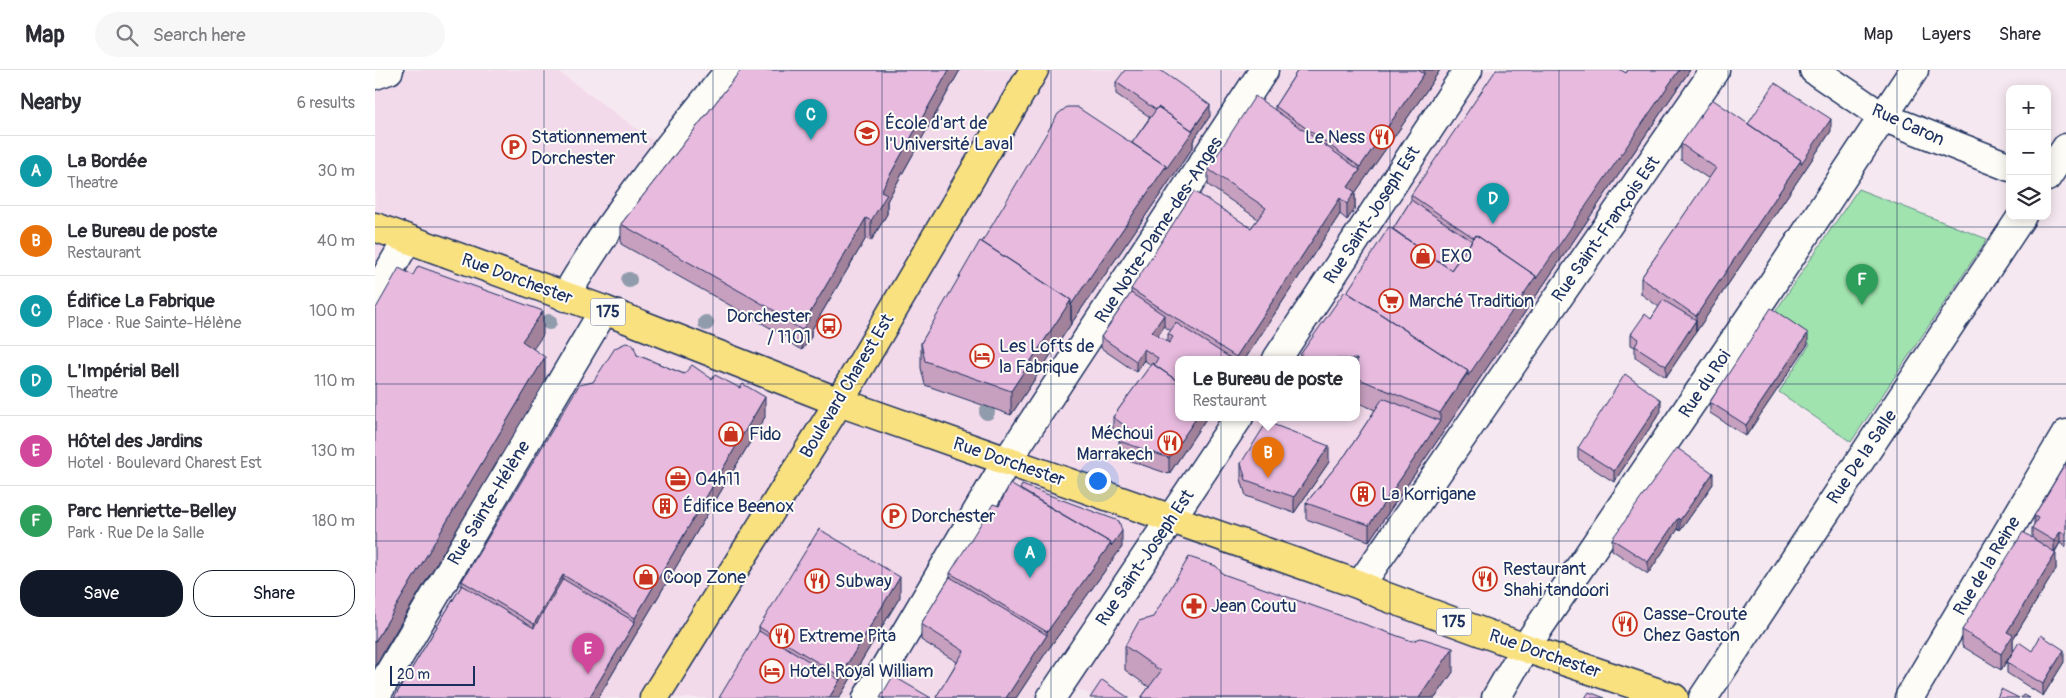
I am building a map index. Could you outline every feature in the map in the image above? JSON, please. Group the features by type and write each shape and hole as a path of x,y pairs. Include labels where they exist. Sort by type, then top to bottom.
{"main road":[{"name":"Boulevard Charest Est","path":"654,698 839,402 1034,70"},
{"name":"Rue Dorchester","path":"375,227 604,310 839,402 1360,585 1384,596 1525,648 1674,698"}],"street":[{"path":"375,75 389,70"},
{"path":"565,297 585,260 696,112 730,70"},
{"name":"Rue Notre-Dame-des-Anges","path":"867,698 1007,461 1264,70"},
{"name":"Rue Saint-Joseph Est","path":"1279,356 1468,70"},
{"name":"Rue Saint-François Est","path":"1360,585 1715,70"},
{"name":"Rue Caron","path":"1813,70 1883,117 2006,165"},
{"name":"Rue du Roi","path":"1497,698 1525,648 1765,295 1914,70"},
{"path":"2048,175 2066,148"},
{"path":"2051,183 2066,188"},
{"name":"Rue De la Salle","path":"1703,698 2019,220"},
{"path":"375,295 407,240"},
{"name":"Rue Sainte-Hélène","path":"375,697 604,310"},
{"name":"Rue Saint-Joseph Est","path":"1051,698 1236,421"},
{"name":"Rue de la Reine","path":"1909,698 2066,434"}],"shaded area":[{"path":"375,70 556,70 667,151 730,70 1715,70 1360,585 1525,648 1496,698 1098,698 1062,682 1051,698 375,698"}],"green space":[{"path":"1858,189 1987,239 1851,442 1779,392 1810,344 1771,318"}],"building":[{"path":"741,70 949,70 881,191 887,194 871,221 866,218 808,316 811,317 802,330 790,323 791,320 621,224"},
{"path":"1125,70 1160,70 1210,105 1192,130 1158,107 1156,110 1116,82"},
{"path":"1298,70 1418,70 1424,74 1360,167 1275,106"},
{"path":"1496,70 1621,70 1626,73 1628,70 1679,70 1536,279 1536,276 1476,235 1474,238 1411,195"},
{"path":"1775,83 1831,119 1801,164 1801,160 1748,124"},
{"path":"1255,96 1360,170 1348,187 1355,192 1347,204 1340,198 1237,356 1131,289 1194,191 1251,228 1266,208 1208,169"},
{"path":"1712,99 1801,160 1696,316 1641,278 1716,168 1681,144"},
{"path":"1067,107 1077,107 1166,166 1071,305 1071,300 982,242 1058,114"},
{"path":"1158,107 1193,131 1166,169 1166,166 1132,143"},
{"path":"1411,200 1472,241 1451,270 1393,229"},
{"path":"1389,227 1451,270 1476,235 1536,276 1468,376 1468,371 1347,292"},
{"path":"980,241 1071,300 1011,391 925,361 921,343"},
{"path":"418,266 543,311 522,341 545,357 375,642 375,310 399,268 413,275"},
{"path":"1345,291 1468,371 1440,413 1360,379 1360,356 1300,355"},
{"path":"1131,293 1164,315 1152,332 1169,343 1173,337 1168,334 1176,323 1227,356 1175,356 1175,379 1154,365 1158,358 1144,349 1136,361 1101,337"},
{"path":"1663,300 1696,320 1666,366 1635,346 1639,339 1631,334 1645,314 1651,319"},
{"path":"1771,308 1808,333 1746,425 1710,402"},
{"path":"626,343 633,344 637,355 684,374 692,365 712,379 715,375 740,388 743,384 765,397 635,618 563,575 534,624 462,581 579,385 593,382 615,348"},
{"path":"1152,363 1175,379 1175,421 1194,421 1169,458 1119,441 1129,429 1113,417"},
{"path":"1625,374 1661,400 1614,471 1578,448"},
{"name":"La Korrigane","path":"1383,398 1440,421 1369,525 1306,503 1346,454"},
{"path":"1267,422 1329,446 1294,497 1246,480 1241,463"},
{"path":"1677,448 1713,473 1680,520 1678,518 1648,562 1612,539"},
{"path":"2066,463 2066,535 2060,532 2054,541 2032,528 2038,518 2034,516"},
{"path":"1010,484 1111,543 1047,632 950,573 993,504 999,506"},
{"path":"1022,485 1119,521 1122,531 1111,546 1111,543 1020,489"},
{"path":"819,529 900,577 840,676 759,627"},
{"path":"2023,532 2056,553 2007,632 2013,635 2001,654 1962,630"},
{"path":"1189,557 1216,566 1223,574 1412,641 1421,638 1453,648 1419,698 1141,698 1161,671 1125,646 1139,621 1153,617"},
{"path":"950,577 1047,635 1006,698 936,697 964,651 921,624"},
{"path":"563,579 635,622 589,698 394,698 462,585 534,628"},
{"name":"Hotel Royal William","path":"759,631 840,680 829,698 719,698"},
{"path":"2041,635 2064,650 2043,684 2007,662 2019,642 2032,651"},
{"path":"893,676 931,698 880,698"},
{"path":"1102,680 1129,698 1090,698"},
{"path":"2001,689 2019,698 1997,698"},
{"path":"1589,692 1605,698 1585,698"}],"place":[{"name":"École d'art de l'Université Laval","path":"867,133"},
{"name":"Le Ness","path":"1382,137"},
{"name":"Édifice La Fabrique","path":"811,140"},
{"name":"Stationnement Dorchester","path":"514,147"},
{"name":"L'Impérial Bell","path":"1493,224"},
{"name":"EXO","path":"1423,256"},
{"name":"Marché Tradition","path":"1391,301"},
{"name":"Parc Henriette-Belley","path":"1862,305"},
{"name":"Dorchester / 1101","path":"829,326"},
{"name":"Les Lofts de la Fabrique","path":"982,356"},
{"name":"Fido","path":"731,434"},
{"name":"Méchoui Marrakech","path":"1170,443"},
{"name":"Le Bureau de poste","path":"1268,478"},
{"name":"04h11","path":"678,479"},
{"name":"La Korrigane","path":"1363,494"},
{"name":"Édifice Beenox","path":"665,506"},
{"name":"Dorchester","path":"894,516"},
{"name":"Coop Zone","path":"646,577"},
{"name":"La Bordée","path":"1030,578"},
{"name":"Restaurant Shahi tandoori","path":"1485,579"},
{"name":"Subway","path":"817,581"},
{"name":"Jean Coutu","path":"1194,606"},
{"name":"Casse-Croute Chez Gaston","path":"1625,624"},
{"name":"Extreme Pita","path":"782,636"},
{"name":"Hotel Royal William","path":"772,671"},
{"name":"Hôtel des Jardins","path":"588,674"}]}
